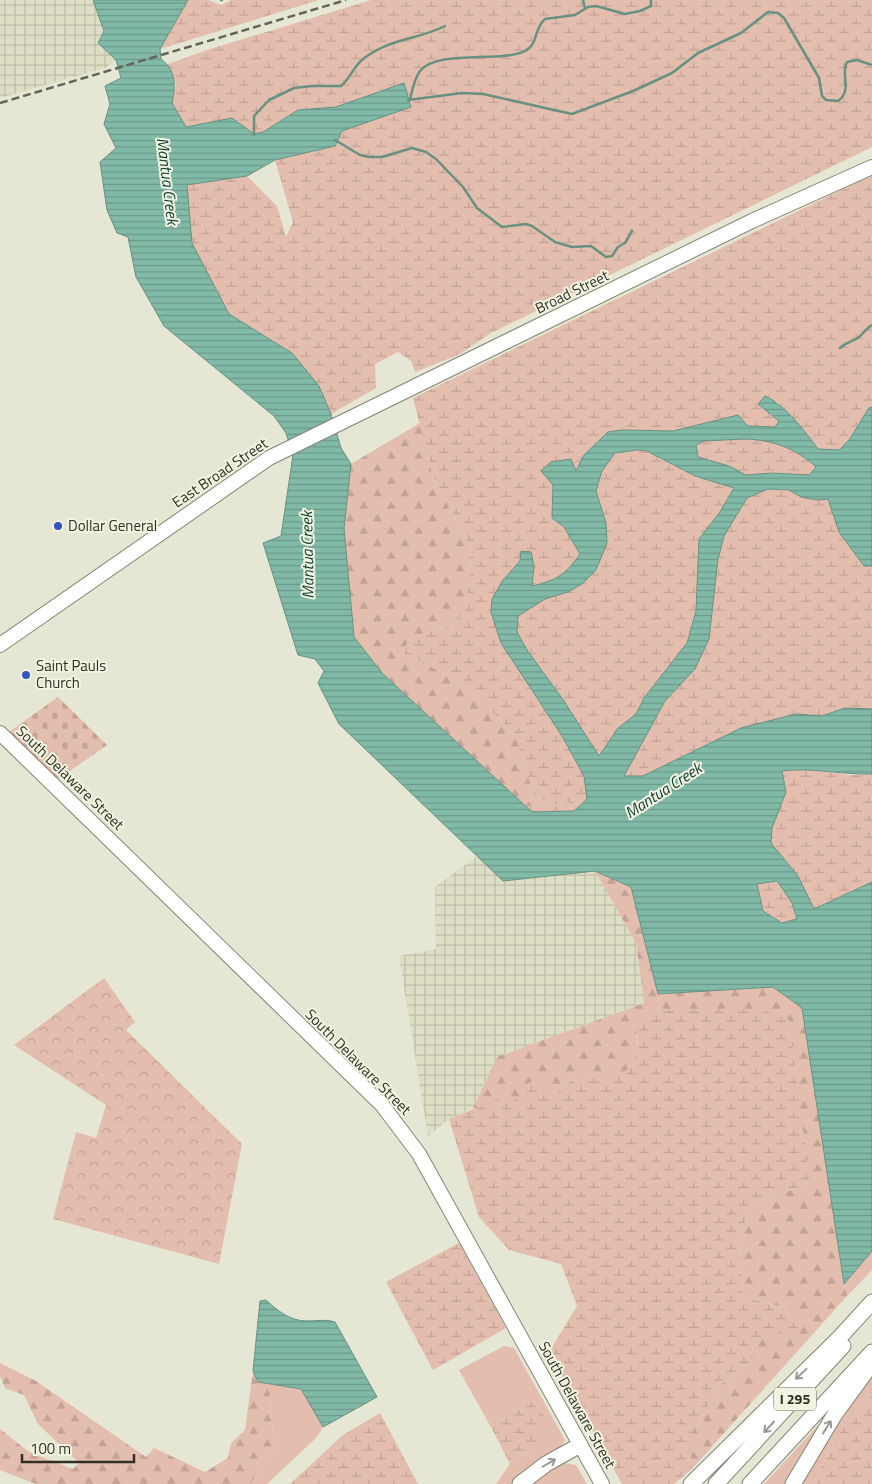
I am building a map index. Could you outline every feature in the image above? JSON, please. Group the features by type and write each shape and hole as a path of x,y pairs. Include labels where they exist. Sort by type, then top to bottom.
{"highway":[{"path":"694,1482 841,1336 872,1302"},
{"name":"I 295","path":"716,1484 872,1313"},
{"name":"I 295","path":"750,1484 872,1352"},
{"path":"792,1484 835,1414 872,1364"},
{"path":"520,1484 546,1464 580,1446"}],"main road":[{"name":"Broad Street","path":"287,449 752,221 872,167"},
{"name":"East Broad Street","path":"0,646 253,469 287,449"},
{"name":"South Delaware Street","path":"0,733 382,1105 419,1154 602,1484"}],"shaded area":[{"path":"0,0 93,0 104,31 98,43 116,60 105,68 0,98"},
{"path":"477,856 503,881 595,871 636,943 644,1003 497,1057 473,1108 449,1119 428,1136 399,956 436,949 435,887"}],"green space":[{"path":"188,0 208,0 221,5 231,0 319,0 160,49"},
{"path":"371,0 872,0 872,147 491,333 460,354 415,372 411,361 398,352 375,364 376,388 331,414 319,386 292,353 229,314 192,243 187,185 247,176 277,206 286,237 293,222 275,160 335,146 342,131 411,107 404,84 336,107 298,110 263,132 254,135 232,118 185,127 172,103 176,85 168,64 207,50"},
{"path":"872,175 872,407 869,408 849,440 839,450 818,449 804,430 776,401 769,414 780,421 775,427 748,426 738,415 673,431 622,430 608,432 584,455 576,472 553,485 552,518 564,527 580,554 565,572 548,582 532,586 534,567 520,561 503,580 530,688 562,736 584,776 587,799 574,811 532,812 527,807 571,802 535,799 516,736 460,681 403,653 409,639 451,626 466,609 472,549 434,480 413,398"},
{"path":"420,423 434,480 472,549 466,609 451,626 409,639 403,653 460,681 516,736 535,799 575,802 527,807 382,673 354,637 344,528 351,464"},
{"path":"745,439 766,441 783,446 799,454 816,467 809,475 772,473 746,475 729,466 698,457 695,445 704,441"},
{"path":"637,450 647,451 695,476 734,488 720,512 699,539 696,611 687,643 644,698 636,714 618,728 599,757 564,701 517,633 517,616 545,599 568,592 582,584 596,570 606,523 596,491 602,471 615,453"},
{"path":"768,489 788,490 811,498 828,499 839,532 864,566 872,566 872,709 845,708 822,716 796,714 643,776 623,776 665,701 695,669 709,639 718,559 724,536 747,498"},
{"path":"58,697 107,745 57,780 9,732"},
{"path":"804,768 849,775 872,774 872,882 814,909 798,876 771,843 772,828 786,792 782,771"},
{"path":"595,871 631,887 658,994 773,987 802,1008 847,1296 691,1470 691,1435 721,1384 750,1363 754,1338 790,1309 743,1297 739,1230 763,1200 810,1183 637,1021 636,1060 623,1075 576,1076 555,1094 530,1104 473,1108 497,1057 644,1003 636,943"},
{"path":"776,881 792,903 797,919 782,923 763,911 757,883"},
{"path":"104,978 135,1022 126,1030 242,1144 219,1264 53,1219 76,1132 96,1138 106,1105 14,1045"},
{"path":"759,1009 789,1020 810,1183 763,1200 739,1230 743,1297 790,1309 799,1329 754,1338 750,1363 721,1384 691,1435 691,1470 674,1484 622,1484 549,1352 577,1306 561,1264 509,1250 479,1217 449,1119 505,1096 530,1103 525,1085 536,1080 555,1094 576,1076 623,1074 636,1060 637,1021 659,1010"},
{"path":"459,1243 506,1328 433,1370 386,1282"},
{"path":"872,1251 872,1270 847,1296 844,1284"},
{"path":"504,1346 514,1348 565,1440 560,1449 512,1484 496,1484 510,1464 533,1448 500,1419 492,1429 459,1370"},
{"path":"0,1363 36,1381 146,1457 154,1448 205,1472 228,1458 231,1443 245,1430 253,1371 258,1382 269,1384 274,1451 250,1484 36,1484 0,1470 0,1429 29,1452 73,1469 79,1463 38,1424 24,1395 5,1388 0,1376"},
{"path":"872,1374 872,1395 840,1432 812,1484 798,1484 806,1468"},
{"path":"269,1384 301,1389 323,1427 317,1437 267,1484 250,1484 274,1451"},
{"path":"872,1395 872,1484 812,1484 840,1432"},
{"path":"532,1402 545,1417 533,1448 510,1464 492,1429 500,1419"},
{"path":"380,1413 418,1484 290,1484 343,1435"},
{"path":"821,1422 787,1484 764,1484"},
{"path":"564,1463 576,1465 587,1484 526,1484 552,1467"}],"water":[{"name":"Mantua Creek","path":"93,0 188,0 160,49 161,59 170,68 174,79 172,103 186,127 232,118 254,134 263,132 298,110 336,107 404,83 411,107 342,131 335,146 275,160 247,176 187,185 192,243 229,314 292,353 319,386 331,414 341,448 351,464 344,528 354,637 382,673 532,812 574,811 587,799 584,776 562,736 501,643 491,612 492,599 503,580 520,561 521,551 531,552 534,567 532,586 560,576 580,554 564,527 552,518 553,485 541,471 551,462 571,459 576,471 584,455 608,432 622,430 673,431 738,415 748,426 775,427 779,421 758,404 765,396 787,412 818,449 839,450 849,440 869,408 872,407 872,566 864,566 839,532 828,499 817,500 801,497 789,490 768,489 747,498 724,536 718,559 709,639 695,669 665,701 624,776 643,776 741,728 796,714 822,716 845,708 872,709 872,774 804,770 782,771 786,792 772,828 771,843 798,876 814,909 872,882 872,1251 844,1284 802,1008 773,987 658,994 631,887 595,871 503,881 339,724 318,683 324,671 315,659 298,655 263,543 281,536 293,455 286,433 274,416 164,326 136,277 128,237 117,233 107,210 100,162 116,148 104,124 110,104 105,86 121,78 116,60 98,43 104,31","holes":["745,439 765,441 783,446 808,460 816,467 809,475 772,473 746,475 729,466 698,457 696,445 704,441","637,450 647,451 695,476 734,488 720,512 699,539 696,611 687,643 644,698 636,714 618,728 599,756 564,701 527,650 517,632 518,616 545,599 568,592 582,584 596,570 607,543 606,523 596,491 602,471 615,453","777,881 792,903 797,919 782,923 763,911 757,884"]},
{"path":"266,1300 290,1317 301,1321 335,1322 377,1397 323,1427 301,1389 258,1382 253,1371 260,1301"}],"waterway":[{"path":"583,0 585,8"},
{"path":"410,100 416,78 420,71 428,64 454,58 501,56 525,51 532,45 539,27 545,19 575,15 588,7 596,6 625,14 640,11 651,6 651,0"},
{"path":"408,100 462,93 483,94 572,114 633,91 672,73 698,53 741,33 768,12 778,13 784,18 819,78 822,96 826,100 838,101 845,92 845,67 847,62 857,60 872,65"},
{"path":"254,135 254,116 269,100 294,88 341,86 360,62 373,52 393,43 435,31 445,26"},
{"path":"335,140 360,155 369,157 382,157 412,148 426,152 436,159 463,187 477,208 502,227 526,224 555,242 572,247 591,246 606,257 612,256 618,247 625,243 632,231"},
{"path":"840,348 857,339 872,325"}],"railway":[{"path":"0,103 346,0"}],"place":[{"name":"Dollar General","path":"58,526"},
{"name":"Saint Pauls Church","path":"26,675"}]}
